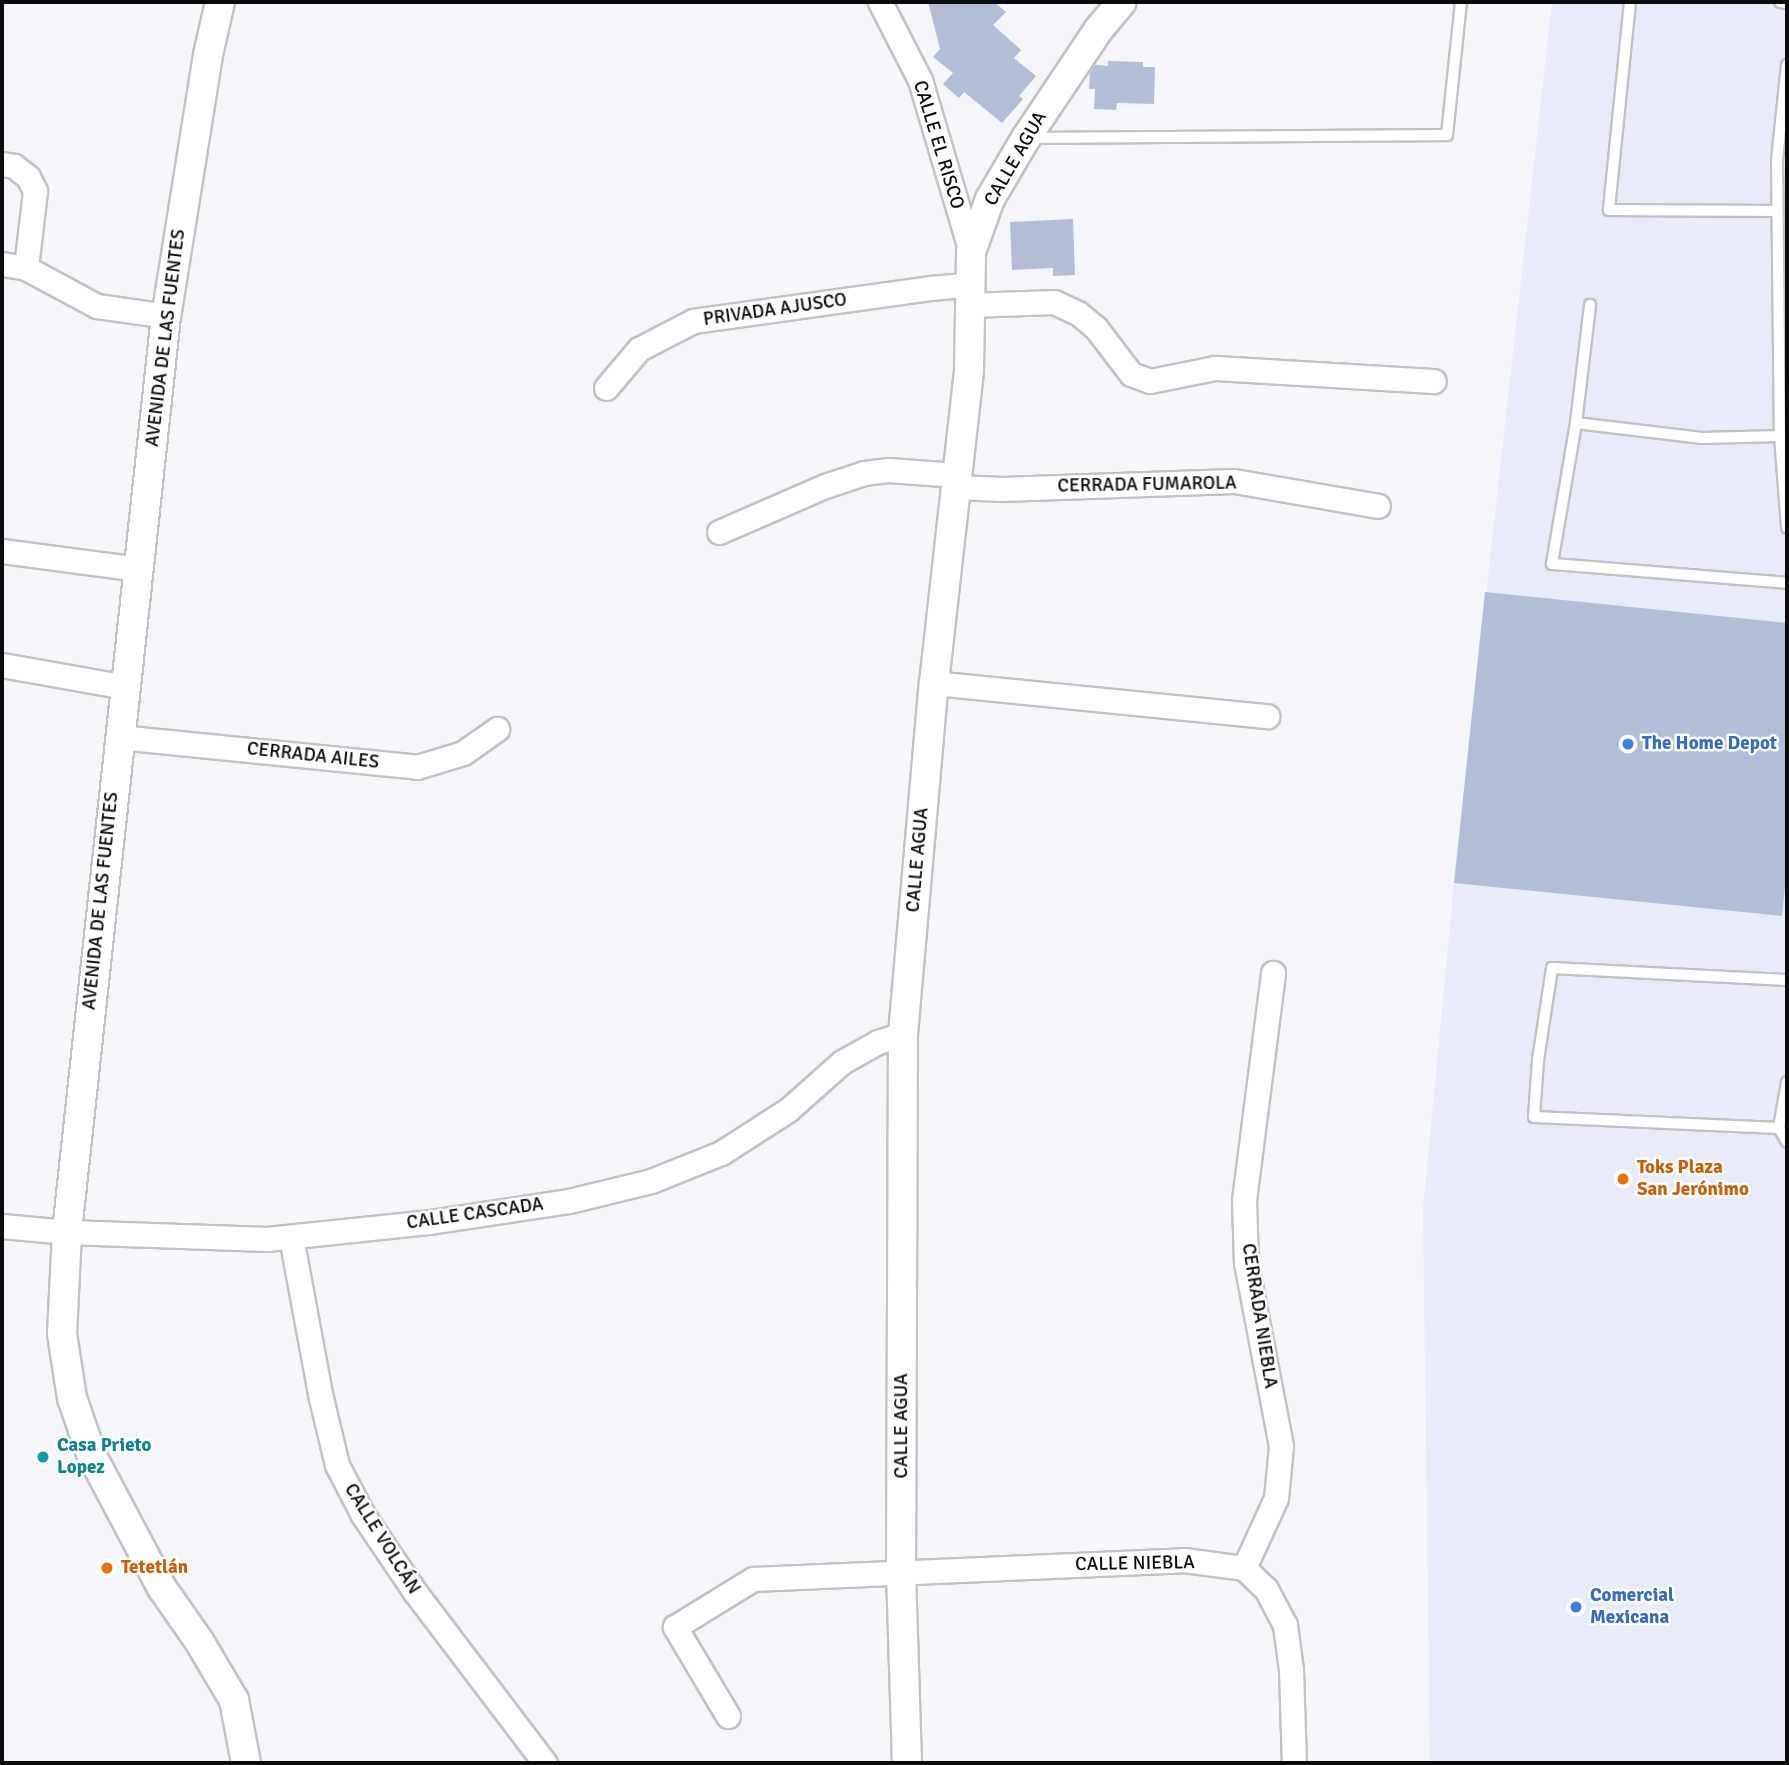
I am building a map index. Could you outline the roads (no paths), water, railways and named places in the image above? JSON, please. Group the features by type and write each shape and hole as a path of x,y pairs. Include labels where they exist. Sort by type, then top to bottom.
{"street":[{"name":"AVENIDA DE LAS FUENTES","path":"220,2 208,55 166,316 118,737 67,1232 62,1334 72,1398 88,1444 162,1588 199,1641 234,1700 246,1763"},
{"name":"CALLE EL RISCO","path":"880,2 920,80 971,252"},
{"name":"CALLE AGUA","path":"907,1763 901,1573 903,1034 934,683 969,370 968,295 971,252 990,199 1026,138 1099,29 1122,2"},
{"path":"2,164 14,166 28,177 35,191 26,268"},
{"path":"2,264 26,268 97,306 166,316"},
{"name":"PRIVADA AJUSCO","path":"606,388 639,349 693,321 930,288 968,295 1054,302 1078,313 1096,328 1131,374 1150,381 1215,369 1434,381"},
{"name":"CERRADA FUMAROLA","path":"719,532 825,486 864,473 888,470 1002,489 1234,481 1378,506"},
{"path":"2,551 139,569"},
{"path":"2,665 125,687"},
{"path":"934,683 1267,716"},
{"name":"CERRADA AILES","path":"118,737 417,767 463,753 497,729"},
{"name":"CERRADA NIEBLA","path":"1244,1568 1276,1498 1281,1446 1246,1263 1244,1200 1273,973"},
{"name":"CALLE CASCADA","path":"2,1226 67,1232 267,1239 430,1222 569,1201 651,1181 721,1153 788,1110 842,1062 878,1042 903,1034"},
{"name":"CALLE VOLCÁN","path":"291,1237 320,1394 337,1465 363,1515 415,1592 545,1763"},
{"name":"CALLE NIEBLA","path":"728,1716 675,1627 753,1579 1184,1560 1244,1568"},
{"path":"1244,1568 1266,1589 1285,1625 1291,1670 1294,1763"}],"lane":[{"path":"1026,138 1447,135 1461,2"},
{"path":"1630,2 1609,210 1777,211"},
{"path":"1780,2 1787,3"},
{"path":"1787,65 1777,211 1780,436 1787,528"},
{"path":"1590,305 1576,423 1552,564 1787,583"},
{"path":"1576,423 1702,438 1780,436"},
{"path":"1779,1128 1534,1117 1538,1060 1552,968 1787,980"},
{"path":"1787,1082 1779,1128 1787,1142"}],"place":[{"name":"The Home Depot","path":"1628,744"},
{"name":"Toks Plaza San Jerónimo","path":"1623,1179"},
{"name":"Casa Prieto Lopez","path":"43,1457"},
{"name":"Tetetlán","path":"107,1568"},
{"name":"Comercial Mexicana","path":"1576,1607"}]}
